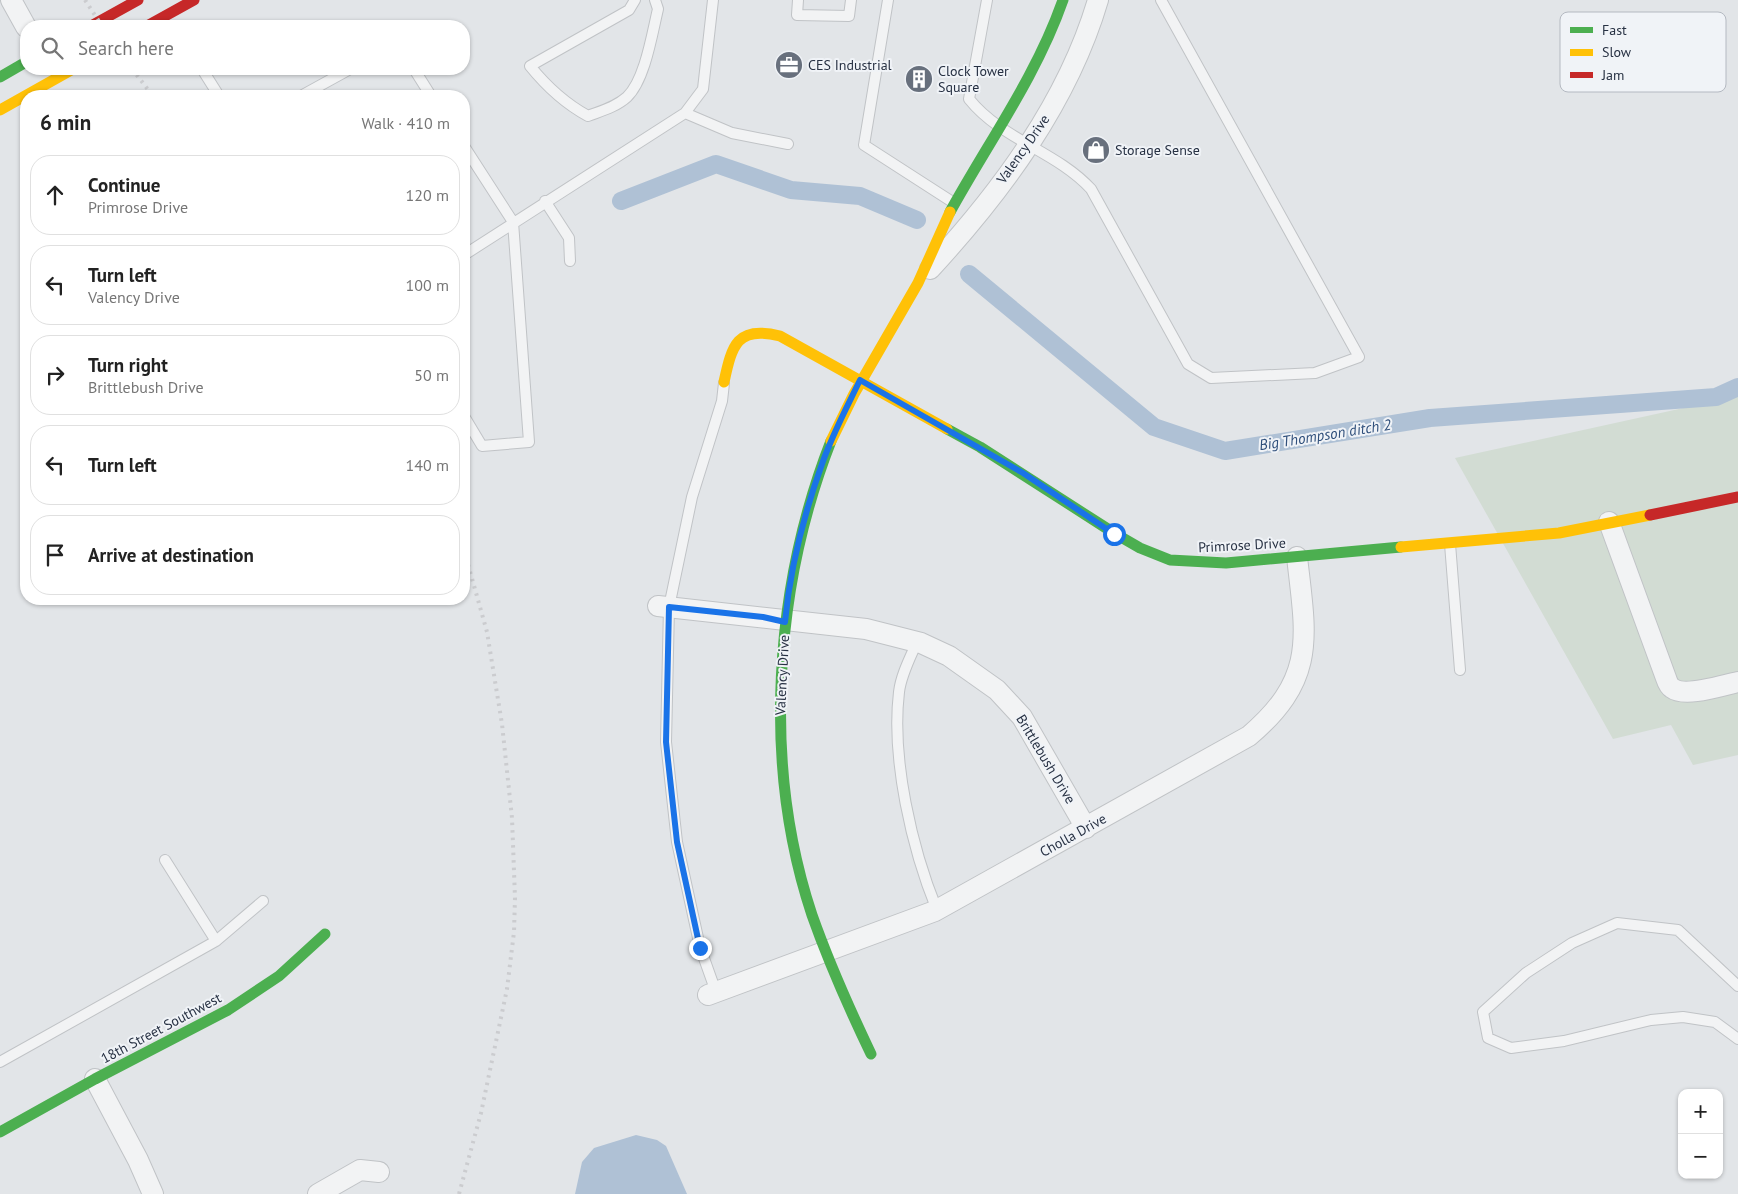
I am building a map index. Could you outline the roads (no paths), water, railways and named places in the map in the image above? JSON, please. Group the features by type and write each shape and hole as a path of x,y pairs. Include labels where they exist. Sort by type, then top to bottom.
{"street":[{"path":"11,0 22,20"},
{"path":"102,20 138,0"},
{"path":"158,20 194,0"},
{"name":"Valency Drive","path":"871,1054 849,1011 824,953 804,890 787,806 780,717 785,622 795,560 818,477 831,442 860,380 920,280 943,226 1045,49 1056,24 1063,0"},
{"name":"Valency Drive","path":"920,280 960,236 1028,146 1068,80 1098,0"},
{"path":"0,77 20,65"},
{"path":"29,90 51,75"},
{"path":"0,110 20,96"},
{"name":"Primrose Drive","path":"724,382 733,348 741,337 751,331 764,331 780,336 980,447 1140,548 1170,560 1226,563 1559,533 1738,497"},
{"path":"1609,522 1666,678 1671,687 1681,692 1692,692 1738,682"},
{"name":"Cholla Drive","path":"712,994 936,910 1249,736 1280,707 1296,679 1303,649 1302,604 1297,557"},
{"name":"Brittlebush Drive","path":"664,606 763,617 785,622 866,629 916,642 964,666 1008,701 1034,734 1086,828"},
{"name":"18th Street Southwest","path":"0,1132 95,1079 228,1010 279,976 325,934"},
{"path":"95,1079 138,1160 153,1194"},
{"path":"318,1194 360,1170 379,1172"}],"lane":[{"path":"635,0 629,10 530,66 546,87 569,106 588,116 610,108 627,97 640,78 658,10 655,0"},
{"path":"470,251 685,113 703,89 713,0"},
{"path":"798,0 797,15 849,16 851,0"},
{"path":"888,0 864,145 956,204"},
{"path":"987,0 969,99 983,116 1028,146 1077,174 1091,189 1188,364 1211,378 1315,373 1359,357 1161,0"},
{"path":"169,14 172,20"},
{"path":"206,75 215,90"},
{"path":"313,90 339,75"},
{"path":"418,75 427,90"},
{"path":"685,113 732,133 788,144"},
{"path":"470,155 513,222 528,442 482,446 470,426"},
{"path":"545,202 569,238 570,261"},
{"path":"712,994 686,888 673,809 666,742 664,606 692,497 722,401 724,382"},
{"path":"1450,542 1460,670"},
{"path":"916,642 899,692 898,733 903,790 923,876 936,910"},
{"path":"165,860 216,941"},
{"path":"0,1062 216,941 263,902"},
{"path":"1738,986 1678,930 1617,923 1572,943 1526,972 1483,1012 1488,1038 1510,1048 1564,1041 1651,1020 1683,1017 1715,1022 1738,1039"}],"water":[{"path":"636,1135 657,1140 666,1146 687,1194 575,1194 582,1162 594,1148"}],"waterway":[{"name":"Big Thompson ditch 2","path":"621,201 716,164 791,190 860,196 917,220"},
{"name":"Big Thompson ditch 2","path":"969,274 1154,427 1225,451 1430,418 1716,397 1738,387"}],"railway":[{"path":"85,0 98,20"},
{"path":"137,75 148,90"},
{"path":"459,1194 481,1113 507,989 514,932 515,898 512,818 502,724 487,632 470,571"}],"place":[{"name":"CES Industrial","path":"789,65"},
{"name":"Clock Tower Square","path":"919,79"},
{"name":"Storage Sense","path":"1096,150"}]}
